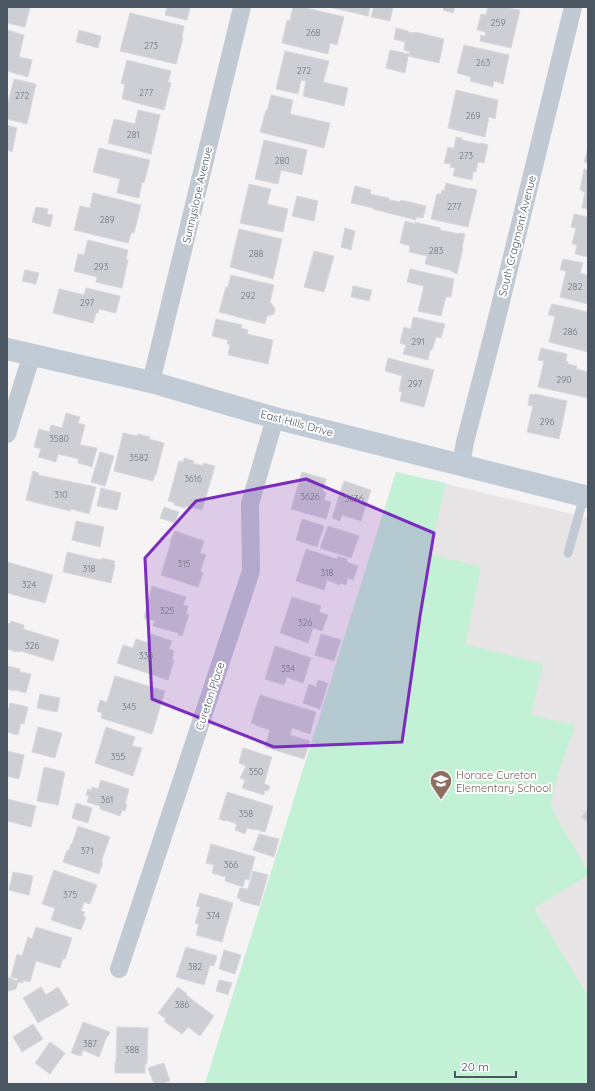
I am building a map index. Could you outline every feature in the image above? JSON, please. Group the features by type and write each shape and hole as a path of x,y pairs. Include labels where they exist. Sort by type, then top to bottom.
{"street":[{"name":"Sunnyslope Avenue","path":"151,382 242,7"},
{"name":"South Cragmont Avenue","path":"461,466 465,442 573,7"},
{"name":"East Hills Drive","path":"7,349 151,382 275,418 461,466 586,496"},
{"path":"7,434 32,354"},
{"name":"Cureton Place","path":"119,969 251,571 250,504 275,418"}],"lane":[{"path":"568,553 586,496"}],"highlighted area":[{"path":"306,479 434,533 420,616 402,742 274,747 152,699 145,558 196,501"}],"shaded area":[{"name":"Horace Cureton Elementary School","path":"396,472 588,518 588,1084 205,1084"}],"green space":[{"name":"Horace Cureton Elementary School","path":"396,472 446,483 429,554 481,567 465,644 543,664 531,715 575,725 557,777 551,803 555,815 588,871 588,875 534,908 588,996 588,1084 205,1084"}],"building":[{"path":"7,7 30,7 25,27 7,23"},
{"path":"167,7 190,7 187,20 165,15"},
{"path":"293,7 302,7 344,17 337,45 330,43 328,54 282,43 287,20 290,21"},
{"path":"329,7 370,7 368,16"},
{"path":"374,7 393,7 390,21 371,17"},
{"path":"444,7 455,7 453,13 443,10"},
{"path":"488,7 501,7 520,10 511,48 480,41 481,35 485,36 486,32 477,30 481,14 486,15"},
{"path":"130,13 184,26 183,38 176,64 120,51"},
{"path":"396,28 408,32 415,32 444,39 439,63 408,56 405,73 386,68 390,50 409,54 410,52 404,50 405,42 394,39"},
{"path":"7,30 24,35 19,57 32,60 28,77 7,71"},
{"path":"79,30 101,36 98,48 76,42"},
{"path":"464,45 509,55 503,84 494,81 493,87 470,81 471,77 457,73"},
{"path":"285,51 329,61 323,82 348,88 344,106 303,96 306,81 301,80 298,94 276,89"},
{"path":"127,60 171,71 168,82 171,83 164,110 122,99 125,84 121,83"},
{"path":"14,79 36,84 27,124 7,119 7,106"},
{"path":"456,90 498,100 495,119 489,117 485,137 448,128"},
{"path":"271,95 293,100 290,114 330,123 324,148 260,132"},
{"path":"138,110 160,115 151,154 108,143 114,119 135,124"},
{"path":"7,125 17,128 12,152 7,150"},
{"path":"456,137 462,138 462,140 488,145 484,163 478,162 476,172 473,172 472,180 453,176 455,168 450,167 451,164 444,163 448,147 454,149"},
{"path":"264,140 307,150 302,175 281,170 278,184 255,179"},
{"path":"99,148 150,160 144,183 142,182 139,198 117,193 120,179 93,172"},
{"path":"588,148 588,163 584,162"},
{"path":"584,169 588,170 588,209 582,208 585,192 580,190"},
{"path":"446,183 477,190 468,227 431,219 437,194 441,194 442,190 444,191"},
{"path":"249,184 271,189 267,204 288,209 283,232 240,223"},
{"path":"355,186 371,190 370,194 389,198 389,200 400,202 401,200 426,206 423,218 416,217 416,220 351,203"},
{"path":"93,193 141,205 134,233 131,233 128,243 74,230 80,206 90,208"},
{"path":"297,196 318,201 314,221 292,216"},
{"path":"36,207 48,209 47,214 53,215 50,227 32,222"},
{"path":"574,214 588,217 588,257 575,254 577,245 572,244 576,228 571,227"},
{"path":"405,221 440,228 440,230 465,234 457,274 449,270 425,264 427,256 409,252 410,246 400,243"},
{"path":"345,228 355,231 351,250 341,247"},
{"path":"239,229 282,239 273,279 230,267"},
{"path":"88,240 128,250 126,259 128,260 122,288 96,282 97,277 74,271 78,254 84,255"},
{"path":"314,251 334,256 324,292 304,287"},
{"path":"563,259 583,263 580,273 588,275 588,304 560,297 566,271 560,270"},
{"path":"410,269 454,279 451,297 446,297 441,316 418,311 424,286 407,282"},
{"path":"25,270 39,273 36,284 22,281"},
{"path":"231,275 274,285 270,302 275,308 274,314 267,316 265,324 219,312"},
{"path":"353,286 372,290 369,301 351,297"},
{"path":"86,288 120,296 116,313 99,309 93,323 53,313 59,289 84,295"},
{"path":"552,304 588,312 588,352 549,342 555,316 548,315"},
{"path":"413,317 445,324 441,338 436,337 432,350 430,350 428,360 403,354 406,345 400,343 404,327 411,329"},
{"path":"216,319 242,325 241,328 248,330 247,334 273,340 268,364 228,355 230,345 227,344 228,340 212,336"},
{"path":"541,348 567,354 566,361 568,364 577,366 576,369 588,372 588,398 538,387 544,361 538,360"},
{"path":"388,358 434,370 424,407 400,401 402,392 399,391 402,376 385,371"},
{"path":"530,394 567,401 559,439 527,432 533,406 528,405"},
{"path":"66,413 80,417 78,423 85,425 80,445 97,448 92,467 78,463 79,459 58,454 56,462 38,457 41,449 34,447 39,429 49,432 51,425 62,428"},
{"path":"123,433 137,436 138,434 164,443 156,475 155,474 153,481 114,471"},
{"path":"100,452 114,456 105,486 91,482"},
{"path":"184,458 194,461 193,464 203,466 203,463 215,466 202,510 185,506 185,508 174,505 175,503 168,501 179,461 183,462"},
{"path":"33,471 39,473 38,475 96,487 89,514 26,500"},
{"path":"302,472 326,479 323,491 326,493 324,500 331,502 326,519 291,509"},
{"path":"344,481 371,490 361,521 342,515 340,521 332,518"},
{"path":"101,488 121,493 117,510 97,506"},
{"path":"164,507 179,512 175,523 160,518"},
{"path":"302,519 324,526 317,547 296,540"},
{"path":"76,521 104,527 100,547 72,540"},
{"path":"328,526 359,536 351,558 320,548"},
{"path":"175,531 204,541 200,553 206,555 200,572 203,573 198,587 161,575 171,542 170,541"},
{"path":"306,549 337,559 338,556 347,559 347,562 358,566 353,580 348,578 346,585 341,583 340,585 327,580 324,590 296,581"},
{"path":"67,552 101,560 102,558 115,561 111,583 63,572"},
{"path":"7,562 53,575 45,603 7,593"},
{"path":"152,586 186,597 183,605 188,606 186,614 189,615 182,636 175,632 153,626 155,621 144,618"},
{"path":"292,597 321,606 319,612 328,615 322,631 313,628 308,643 280,633"},
{"path":"11,621 24,625 23,629 59,640 53,661 21,651 16,652 7,649 7,623 10,624"},
{"path":"151,634 172,641 169,649 174,651 172,659 174,660 168,680 117,663 123,645 133,648 136,639 148,643"},
{"path":"321,634 341,640 334,661 315,655"},
{"path":"275,646 311,658 303,683 287,677 284,685 265,679"},
{"path":"7,666 20,669 20,672 31,674 26,693 7,689"},
{"path":"115,676 165,691 152,734 101,718 102,713 97,711 100,700 107,702"},
{"path":"318,680 328,683 320,709 303,703 309,684 316,687"},
{"path":"40,694 60,698 57,712 37,708"},
{"path":"260,695 316,712 310,734 292,728 290,735 310,741 304,759 265,747 270,730 251,723"},
{"path":"10,703 28,707 24,724 21,723 18,735 7,732 7,708 9,708"},
{"path":"38,727 62,733 55,758 32,752"},
{"path":"106,727 135,737 132,746 142,748 133,776 95,763"},
{"path":"243,748 272,757 264,784 270,786 268,791 265,790 264,795 242,788 245,780 240,778 246,766 239,763"},
{"path":"7,751 24,755 19,779 7,776"},
{"path":"44,767 65,772 58,805 37,801"},
{"path":"101,780 129,789 125,804 127,804 125,811 122,810 120,816 100,809 100,806 87,802 89,796 86,795 88,789 91,791 92,787 98,789"},
{"path":"227,792 273,806 265,832 247,828 245,834 235,830 237,824 219,819"},
{"path":"7,799 36,806 31,827 7,821"},
{"path":"76,803 92,808 88,823 72,818"},
{"path":"588,809 588,822 581,817"},
{"path":"78,826 110,837 101,862 103,862 99,874 63,862 67,850 69,851 72,844"},
{"path":"259,834 279,839 274,857 253,850"},
{"path":"211,844 255,857 249,880 245,879 243,887 225,881 226,877 212,873 214,865 206,863"},
{"path":"54,870 97,885 90,904 84,902 81,911 85,912 83,916 86,917 81,930 51,920 55,908 42,904"},
{"path":"253,871 268,875 259,906 240,901 241,899 237,898 240,888 248,889"},
{"path":"13,872 33,876 29,895 9,890"},
{"path":"200,893 233,903 222,942 196,935 199,924 195,923 200,907 196,906"},
{"path":"36,927 72,938 65,959 63,959 60,968 36,961 30,982 23,980 23,983 18,982 16,989 9,991 7,990 7,977 17,981 18,979 11,977 17,954 22,956 28,937 32,939"},
{"path":"186,947 217,956 214,966 210,965 204,985 176,977"},
{"path":"224,950 241,955 235,974 219,969"},
{"path":"219,980 232,983 228,995 216,991"},
{"path":"41,987 46,995 58,987 69,1005 38,1023 23,998"},
{"path":"178,987 187,994 186,995 214,1016 200,1036 188,1027 182,1034 164,1021 166,1019 158,1013"},
{"path":"83,1022 110,1032 99,1057 83,1050 81,1056 71,1053"},
{"path":"33,1024 43,1039 22,1052 13,1037"},
{"path":"117,1027 148,1028 147,1064 145,1064 145,1073 115,1073"},
{"path":"50,1042 65,1053 50,1074 35,1063"},
{"path":"164,1063 170,1081 161,1084 154,1084 148,1068"}],"place":[{"name":"Horace Cureton Elementary School","path":"441,800"}]}
